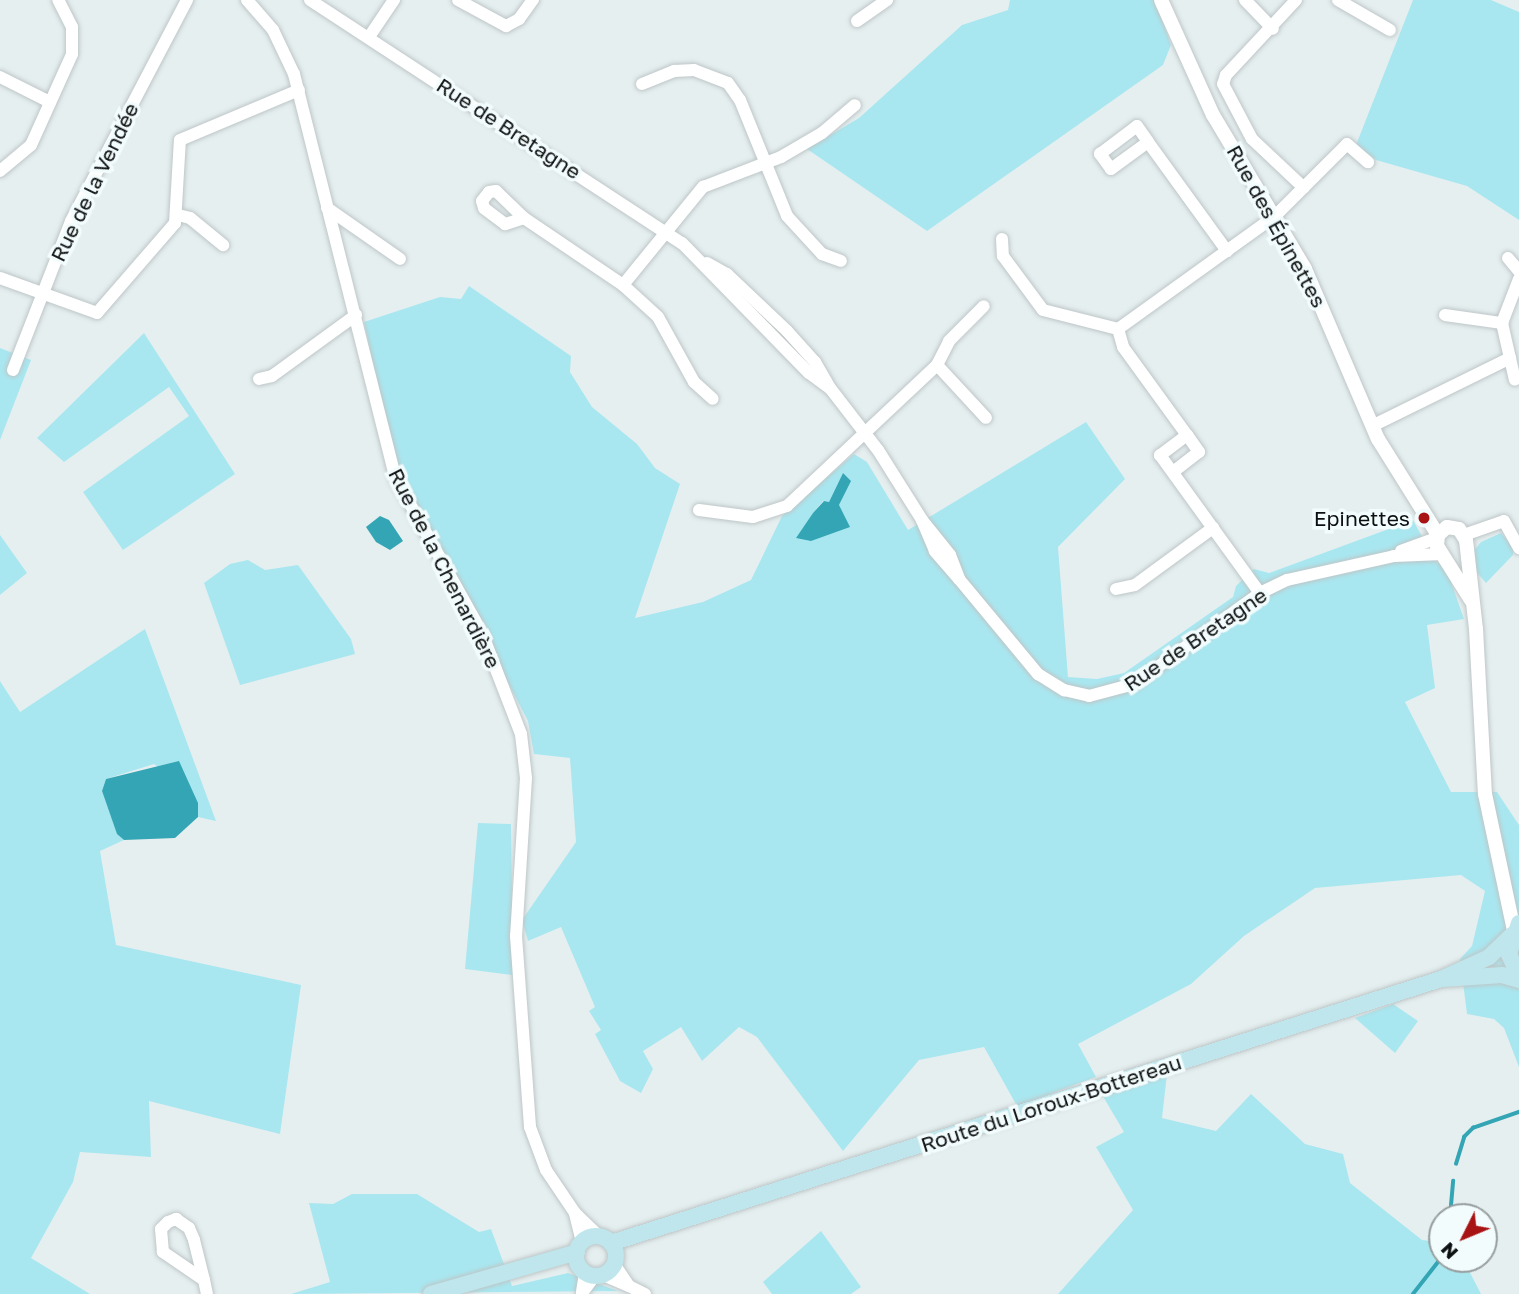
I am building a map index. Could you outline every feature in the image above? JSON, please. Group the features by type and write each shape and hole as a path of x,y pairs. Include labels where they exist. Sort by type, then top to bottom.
{"main road":[{"path":"1515,929 1510,960 1519,979"},
{"name":"Route du Loroux-Bottereau","path":"431,1294 514,1271 596,1258 643,1230 662,1229 1441,979 1489,957 1515,929"},
{"name":"Route du Loroux-Bottereau","path":"1441,979 1502,975 1519,979"}],"street":[{"path":"0,171 31,145 74,41 58,0"},
{"name":"Rue de la Vendée","path":"13,370 79,203 187,0"},
{"name":"Rue de la Chenardière","path":"247,0 280,41 299,90 396,480 482,633 508,692 526,754 516,936 530,1127 546,1170 575,1213 596,1258"},
{"name":"Rue de Bretagne","path":"310,0 667,232 704,263 809,373 830,388 864,432 922,520 935,551 1038,674 1064,690 1089,696 1134,684 1260,593 1298,576 1394,555 1444,555"},
{"path":"369,37 394,0"},
{"path":"458,0 494,23 506,26 519,19 533,0"},
{"path":"857,21 887,0"},
{"name":"Rue des Épinettes","path":"1161,0 1191,72 1320,300 1372,426 1441,533"},
{"path":"1245,0 1273,29"},
{"path":"1296,0 1273,29 1226,75 1223,84 1252,139 1304,188"},
{"path":"1338,0 1390,30"},
{"path":"642,84 684,70 704,70 721,78 740,100 787,216 822,254 841,261"},
{"path":"0,77 50,102"},
{"path":"0,278 97,313 178,215 180,140 299,90"},
{"path":"623,285 710,182 764,163 816,137 855,105"},
{"path":"1148,142 1227,251"},
{"path":"1002,239 1003,256 1043,310 1118,329 1274,217 1347,144 1368,162"},
{"path":"327,208 400,259"},
{"path":"178,215 190,218 223,245"},
{"path":"524,218 623,285 658,317 694,382 713,399"},
{"path":"1508,258 1519,271"},
{"path":"1515,380 1512,349 1502,323 1519,279"},
{"path":"699,510 753,517 779,510 810,487 864,432 937,365 949,341 984,306"},
{"path":"259,379 272,376 356,315"},
{"path":"1445,315 1502,323"},
{"path":"1118,329 1123,347 1199,452 1173,472"},
{"path":"1372,426 1512,349"},
{"path":"937,365 986,418"},
{"path":"1188,435 1160,455 1260,593"},
{"path":"1444,555 1457,556 1464,542 1504,521 1519,548"},
{"path":"1116,589 1135,585 1213,528"},
{"path":"1464,542 1441,533 1444,555 1471,600"},
{"name":"Rue de Bretagne","path":"1394,555 1441,533"},
{"path":"1464,542 1486,794 1504,865 1515,929"},
{"path":"1504,865 1519,888"},
{"path":"204,1280 163,1252 160,1229 168,1222 176,1219 189,1228 204,1280 207,1294"},
{"path":"581,1293 596,1258 629,1286 645,1294"}],"shaded area":[{"path":"1010,0 1155,0 1171,45 1163,65 927,231 807,149 859,118 962,25 1008,10"},
{"path":"1413,0 1491,0 1519,12 1519,220 1467,186 1376,160 1356,145"},
{"path":"469,286 571,356 570,372 592,407 637,444 655,468 680,484 635,618 703,602 751,580 782,516 854,454 867,462 908,530 1086,422 1125,479 1058,547 1068,677 1097,679 1124,673 1233,597 1236,586 1254,569 1269,573 1413,520 1435,561 1446,568 1464,619 1427,625 1435,688 1405,702 1451,792 1497,792 1519,825 1519,1067 1504,1028 1494,1019 1467,1014 1460,959 1472,946 1485,891 1461,875 1315,888 1244,936 1191,984 1078,1044 1096,1077 1017,1106 984,1047 919,1060 843,1151 757,1037 739,1027 702,1061 681,1027 643,1051 653,1069 641,1093 620,1081 595,1034 601,1030 589,1011 595,1007 561,927 528,941 522,920 576,842 570,758 534,754 528,721 395,465 364,322 440,297 461,299","holes":["843,473 846,490 839,505 797,539 823,501 829,502"]},
{"path":"144,333 235,474 123,550 83,492 189,416 169,387 64,462 37,438"},
{"path":"0,348 31,360 0,440"},
{"path":"843,473 851,481 839,505 850,527 811,541 796,538 824,501 829,502"},
{"path":"380,516 389,520 403,541 390,550 376,542 366,527"},
{"path":"1501,533 1513,547 1513,555 1486,583 1474,569 1472,553 1481,542"},
{"path":"0,535 27,573 0,595"},
{"path":"248,560 265,570 298,565 351,639 355,654 240,685 204,583 230,564"},
{"path":"145,629 216,821 198,817 193,792 154,764 106,779 102,791 117,833 124,840 100,851 116,945 301,985 280,1134 149,1101 151,1157 80,1152 73,1182 31,1258 90,1294 0,1294 0,681 20,712"},
{"path":"179,761 198,803 198,817 175,838 124,840 117,834 102,791 106,779"},
{"path":"478,823 511,824 513,975 465,969"},
{"path":"1393,1004 1418,1021 1395,1053 1355,1018"},
{"path":"1167,1074 1162,1118 1216,1131 1251,1094 1305,1144 1343,1154 1350,1183 1422,1240 1428,1241 1428,1273 1470,1273 1481,1294 1058,1294 1133,1210 1096,1147 1124,1132 1101,1093"},
{"path":"352,1194 417,1194 479,1232 491,1229 512,1286 568,1273 618,1291 291,1294 330,1282 309,1203 333,1204"},
{"path":"821,1231 861,1287 851,1294 772,1294 763,1282"}],"waterway":[{"path":"1456,1164 1464,1137 1473,1128 1519,1112"},
{"path":"1451,1203 1453,1181"},
{"path":"1413,1294 1429,1273"}],"place":[{"name":"Epinettes","path":"1424,518"}]}
